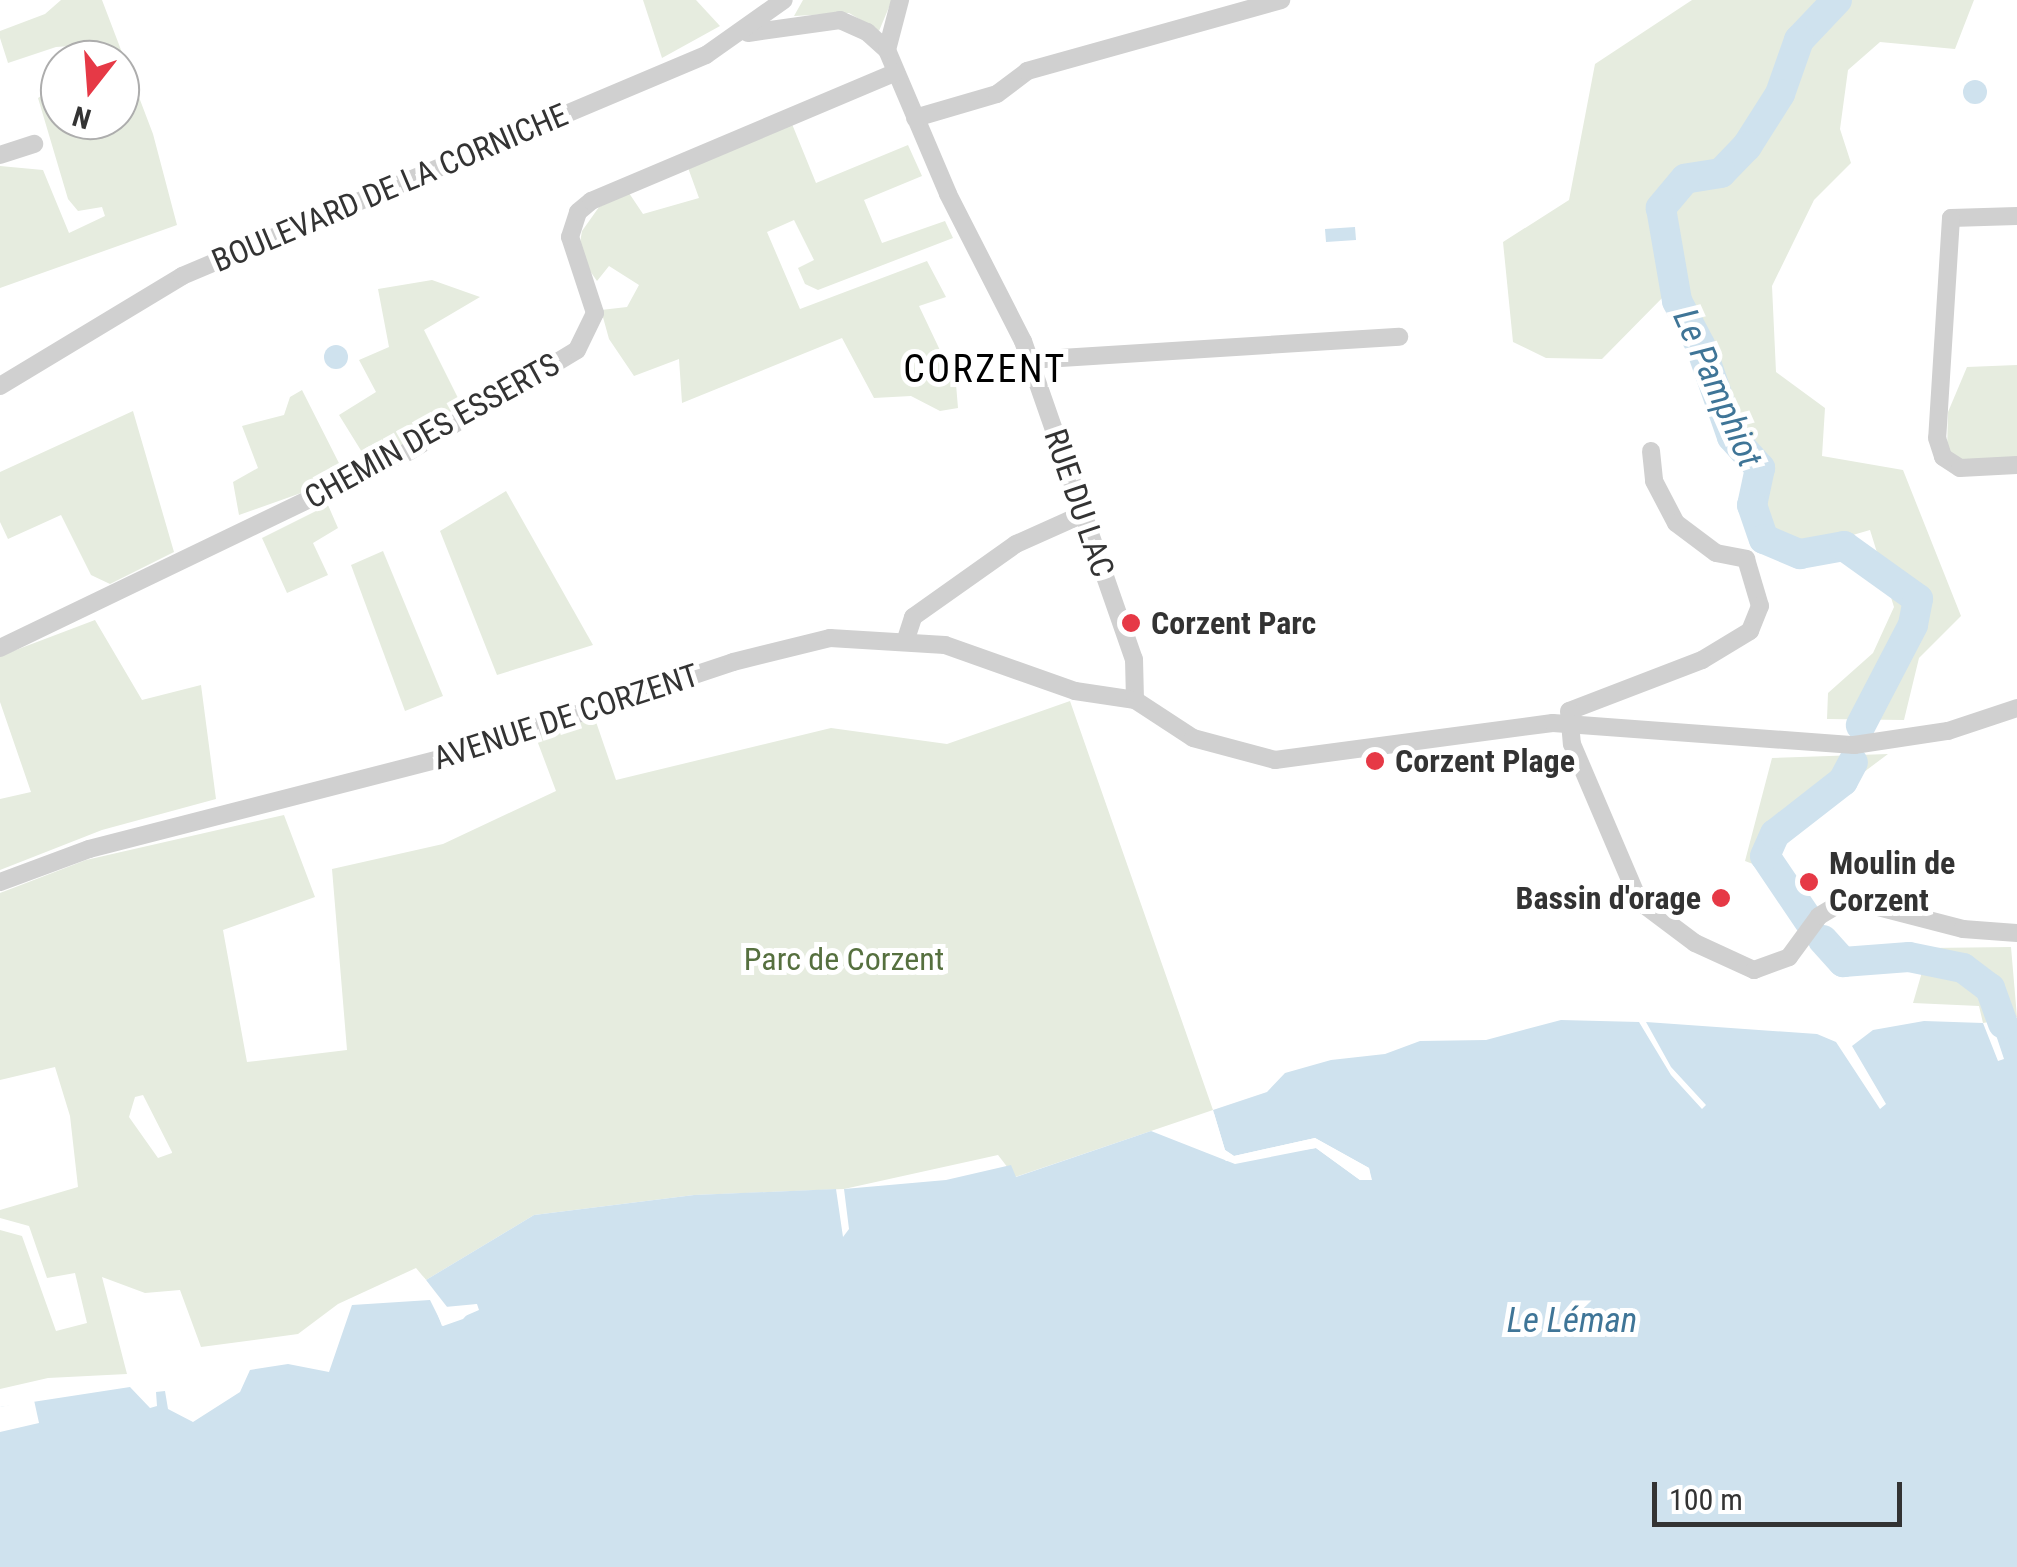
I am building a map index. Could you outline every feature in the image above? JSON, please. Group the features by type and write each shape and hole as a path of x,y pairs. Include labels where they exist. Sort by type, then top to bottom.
{"street":[{"name":"BOULEVARD DE LA CORNICHE","path":"0,386 203,266 706,55 743,34 784,0"},
{"path":"743,34 840,20 867,32 886,50 900,0"},
{"path":"916,118 997,94 1027,72 1281,0"},
{"name":"RUE DU LAC","path":"886,50 1029,360 1136,668 1135,700"},
{"name":"CHEMIN DES ESSERTS","path":"0,648 408,452 577,350 594,313 570,237 578,212 591,201 896,72"},
{"path":"0,155 34,144"},
{"path":"2017,216 1951,218 1938,438 1943,458 1960,468 2017,466"},
{"path":"1029,360 1399,337"},
{"path":"1651,451 1654,482 1676,522 1716,553 1746,559 1759,618 1702,660 1574,706 1568,723 1634,891 1656,916 1711,953 1754,970 1790,957 1814,922 1840,901 1856,899 1964,930 2017,933"},
{"path":"906,639 913,617 1016,544 1083,514"},
{"name":"AVENUE DE CORZENT","path":"0,882 89,848 448,757 804,642 906,639 970,652 1076,691 1135,700"},
{"path":"1135,700 1193,738 1275,760 1568,723 1822,746 1905,739 2017,711"}],"green space":[{"path":"61,0 102,0 117,40 40,40 40,52 8,63 0,31 45,14"},
{"path":"643,0 696,0 720,26 662,58"},
{"path":"803,0 892,0 879,31 849,13 794,16"},
{"path":"1692,0 1974,0 1955,49 1880,42 1848,70 1840,129 1851,163 1814,200 1772,286 1776,372 1825,408 1822,456 1903,470 1961,616 1919,658 1904,720 1827,719 1828,693 1873,653 1894,607 1870,530 1815,546 1770,533 1668,292 1602,359 1546,358 1513,342 1503,242 1569,200 1595,64"},
{"path":"140,100 177,225 0,288 0,166 43,170 69,233 105,216 102,207 78,211 68,199 50,140 140,140"},
{"path":"792,124 816,183 908,145 922,176 864,200 882,243 945,221 953,238 818,290 805,284 798,268 814,260 794,220 767,232 800,309 927,261 946,297 919,306 956,384 958,408 940,411 911,396 874,398 842,338 682,403 679,359 634,376 609,339 601,310 627,307 639,285 609,266 597,281 578,254 582,231 599,207 629,193 643,214 699,198 687,165"},
{"path":"432,280 480,297 424,330 461,404 406,444 365,457 339,415 376,392 359,360 389,347 378,289"},
{"path":"2017,365 2017,458 1958,460 1947,451 1948,412 1967,367"},
{"path":"302,390 346,477 239,515 233,482 258,468 242,426 284,415 290,397"},
{"path":"133,411 174,552 110,584 91,575 61,515 8,539 0,522 0,472"},
{"path":"506,491 593,645 497,675 440,531"},
{"path":"328,505 338,528 313,543 328,575 287,593 262,538"},
{"path":"383,551 443,696 405,711 351,565"},
{"path":"95,620 142,700 201,685 216,799 102,830 0,870 0,799 31,792 0,702 0,656"},
{"name":"Parc de Corzent","path":"1070,701 1213,1110 1015,1177 998,1155 844,1189 694,1195 534,1215 426,1280 416,1268 338,1304 298,1334 201,1347 180,1290 145,1293 102,1277 127,1374 48,1378 0,1389 0,1230 22,1236 56,1331 87,1323 75,1273 47,1278 29,1226 0,1218 0,1210 78,1187 70,1116 55,1067 0,1080 0,893 86,860 284,815 315,897 223,930 247,1062 347,1050 332,869 443,844 556,791 535,735 594,716 616,780 831,728 947,744","holes":["143,1095 172,1153 158,1158 129,1117 135,1097"]},
{"path":"1888,754 1804,817 1778,848 1816,915 1806,931 1766,869 1745,861 1772,758"},
{"path":"2011,947 2017,1017 1983,1023 1979,1006 1913,1003 1929,948"}],"water":[{"path":"1975,80 1984,83 1984,101 1975,104 1966,101 1963,92 1966,83"},
{"path":"1355,227 1356,240 1326,242 1325,229"},
{"path":"336,345 348,357 336,369 324,357"},
{"name":"Le Léman","path":"1561,1020 1639,1022 1671,1075 1702,1109 1706,1105 1671,1067 1646,1022 1817,1034 1836,1042 1880,1109 1886,1104 1852,1046 1873,1030 1924,1021 1983,1023 1998,1061 2004,1059 1992,1023 2017,1025 2017,1567 0,1567 0,1407 130,1387 150,1408 157,1406 156,1392 165,1391 168,1409 193,1422 240,1392 250,1370 288,1364 329,1372 352,1305 430,1300 443,1326 463,1319 477,1304 451,1312 426,1280 534,1215 694,1195 836,1189 843,1237 849,1229 844,1189 946,1180 1011,1165 1016,1177 1151,1131 1235,1164 1316,1148 1360,1180 1371,1180 1369,1168 1315,1138 1234,1156 1225,1150 1213,1110 1267,1092 1285,1073 1331,1060 1385,1054 1420,1041 1486,1040"}],"pier":[{"path":"1213,1110 1225,1150 1234,1156 1315,1138 1369,1168 1372,1180 1360,1180 1316,1148 1226,1161 1215,1148 1220,1150"},
{"path":"423,1276 445,1307 477,1304 479,1310 442,1326"},
{"path":"34,1400 39,1423 0,1432 0,1407"}],"waterway":[{"name":"Le Pamphiot","path":"1837,0 1799,40 1780,94 1747,146 1721,173 1685,179 1661,208 1677,301 1700,345 1732,437 1760,468 1752,505 1764,539 1800,554 1844,546 1918,599 1913,625 1861,725"},
{"name":"Le Pamphiot","path":"1809,921 1765,856 1775,834 1843,781 1853,762"},
{"name":"Le Pamphiot","path":"1823,940 1843,962 1909,957 1963,968 1990,988 2003,1024"}],"place":[{"name":"Corzent Parc","path":"1131,623"},
{"name":"Corzent Plage","path":"1375,761"},
{"name":"Moulin de Corzent","path":"1809,882"},
{"name":"Bassin d'orage","path":"1721,898"}],"district":[{"name":"CORZENT","path":"985,370"}]}
